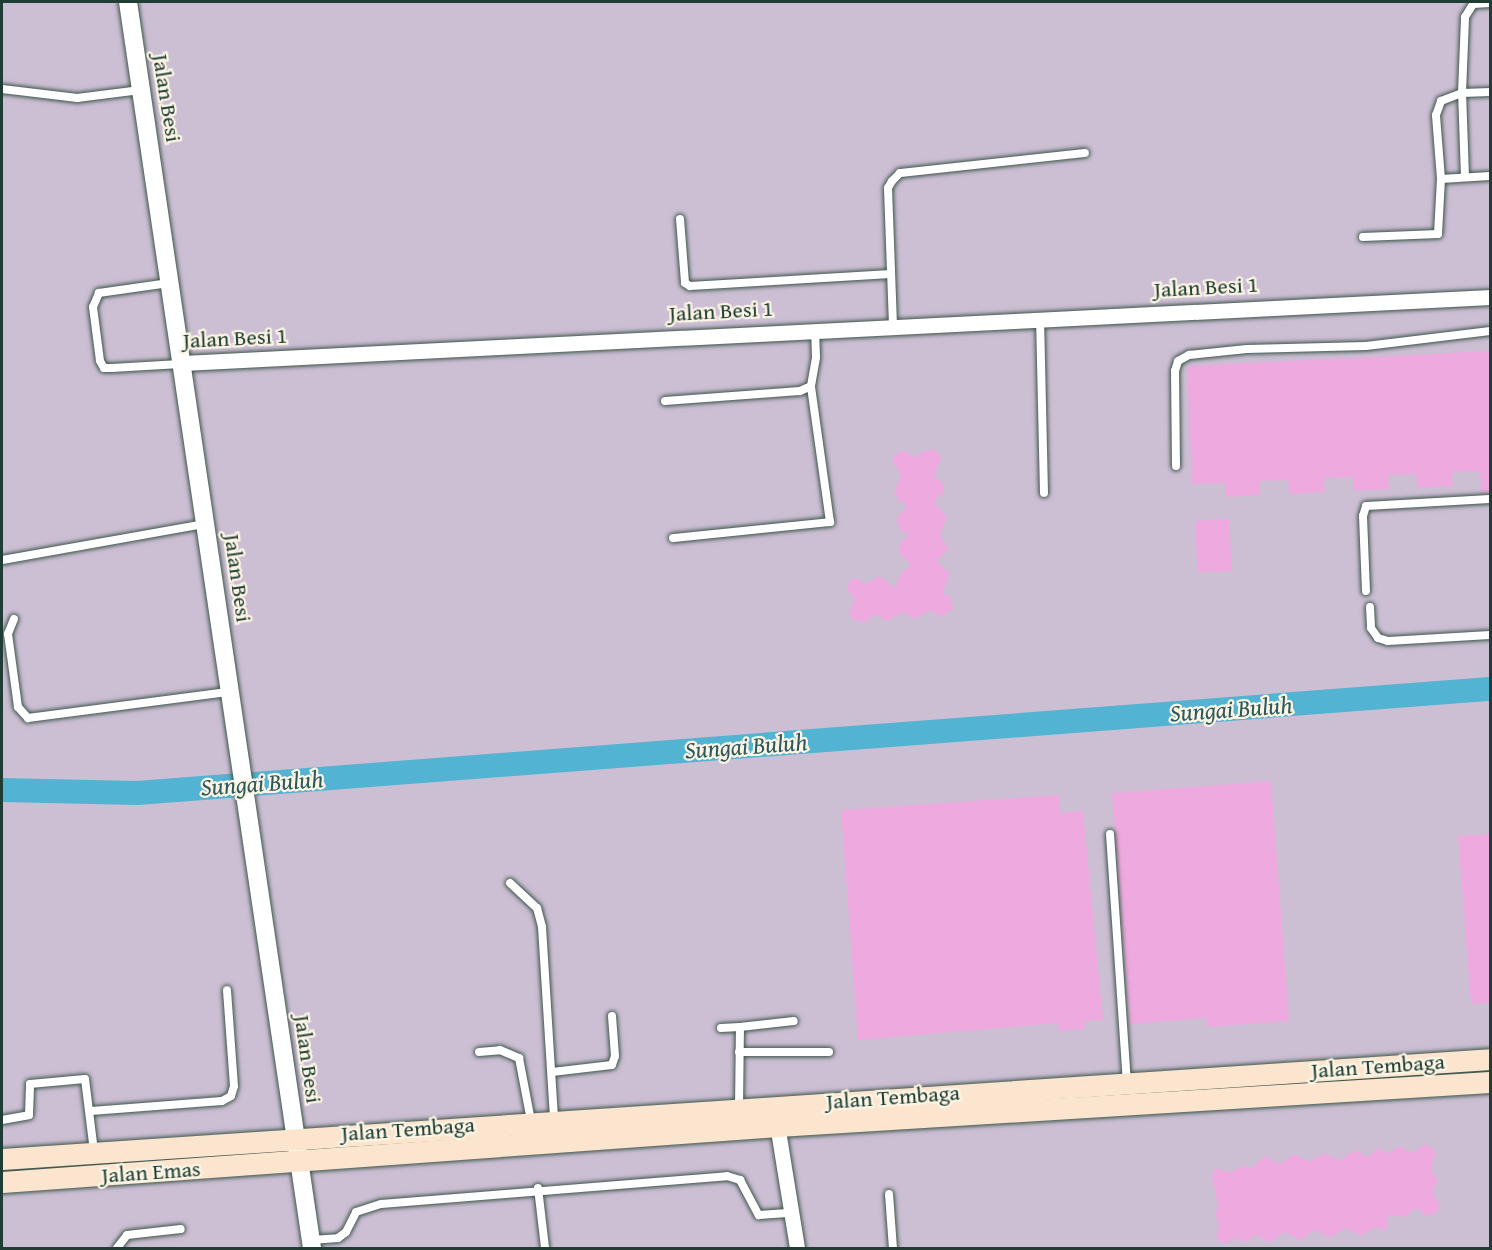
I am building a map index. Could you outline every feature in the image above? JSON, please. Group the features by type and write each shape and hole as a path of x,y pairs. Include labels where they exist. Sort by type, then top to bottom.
{"main road":[{"name":"Jalan Tembaga","path":"296,1137 1491,1059"},
{"name":"Jalan Tembaga","path":"300,1162 778,1126 1491,1082"},
{"name":"Jalan Emas","path":"2,1159 296,1137"},
{"name":"Jalan Emas","path":"2,1182 300,1162"}],"street":[{"name":"Jalan Besi","path":"128,2 311,1244"},
{"name":"Jalan Besi 1","path":"183,363 815,328 1491,297"},
{"path":"774,1105 797,1248"}],"lane":[{"path":"1465,177 1462,93 1466,12 1473,4 1491,3"},
{"path":"2,89 77,99 142,90"},
{"path":"1363,237 1438,234 1441,179 1436,115 1441,101 1462,93 1491,92"},
{"path":"893,325 888,188 900,173 1085,153"},
{"path":"1441,179 1491,176"},
{"path":"680,219 685,283 690,286 891,274"},
{"name":"Jalan Besi 1","path":"171,283 99,293 93,308 100,362 104,368 183,363"},
{"path":"1040,317 1044,493"},
{"path":"673,538 830,522 811,386 816,357 815,328"},
{"path":"1176,466 1175,371 1178,361 1189,355 1247,349 1366,346 1491,332"},
{"path":"665,401 800,390 811,386"},
{"path":"1366,591 1363,516 1366,506 1491,499"},
{"path":"2,560 206,524"},
{"path":"1370,607 1371,627 1378,638 1388,641 1491,635"},
{"path":"14,619 8,634 18,707 28,718 230,692"},
{"path":"1110,834 1127,1082"},
{"path":"510,883 537,908 542,927 554,1120"},
{"path":"91,1111 222,1101 231,1096 234,1086 227,990"},
{"path":"552,1072 612,1065 615,1056 612,1016"},
{"path":"721,1028 794,1021"},
{"path":"739,1107 740,1027"},
{"path":"478,1052 500,1050 519,1058 531,1121"},
{"path":"740,1052 829,1052"},
{"path":"2,1120 27,1117 28,1086 33,1083 85,1080 91,1111 94,1152"},
{"path":"311,1244 338,1238 346,1232 356,1212 364,1207 538,1188 734,1176 759,1215 791,1213"},
{"path":"538,1188 545,1248"},
{"path":"889,1194 893,1248"},
{"path":"117,1248 127,1235 181,1229"}],"shaded area":[{"path":"2,2 1490,2 1490,1248 2,1248"}],"building":[{"path":"1491,351 1491,493 1481,493 1480,471 1452,472 1453,486 1417,488 1416,474 1388,475 1389,489 1353,491 1353,477 1324,478 1325,492 1289,494 1288,480 1260,481 1260,495 1225,497 1225,483 1192,484 1187,366"},
{"path":"925,450 935,450 941,457 934,476 942,482 944,491 933,502 947,516 940,535 948,549 937,561 950,574 943,592 951,599 953,608 942,617 930,610 915,619 903,612 887,621 875,614 865,622 855,621 849,614 855,598 847,590 849,582 856,578 866,584 879,576 895,588 902,572 911,565 899,552 901,542 909,536 899,528 897,518 907,507 894,494 901,475 892,460 898,452 907,452 914,458"},
{"path":"1229,519 1232,571 1198,573 1195,521"},
{"path":"1271,781 1289,1021 1207,1027 1206,1018 1130,1024 1112,793"},
{"path":"1059,795 1060,813 1083,811 1103,1020 1084,1021 1085,1029 1059,1031 1058,1023 858,1040 841,810"},
{"path":"1491,834 1491,1003 1471,1004 1458,836"},
{"path":"1425,1144 1436,1151 1431,1169 1438,1181 1432,1190 1440,1206 1435,1214 1425,1215 1416,1208 1404,1217 1388,1215 1386,1231 1375,1227 1361,1236 1345,1228 1330,1238 1314,1230 1300,1240 1284,1232 1270,1242 1256,1235 1245,1242 1235,1237 1225,1244 1216,1238 1219,1225 1215,1214 1218,1206 1212,1174 1216,1168 1231,1173 1241,1166 1252,1168 1264,1156 1280,1164 1294,1154 1310,1162 1324,1153 1340,1161 1355,1150 1368,1157 1379,1148 1388,1154 1399,1146 1412,1153"}],"waterway":[{"name":"Sungai Buluh","path":"2,790 137,793 1490,689"}]}
